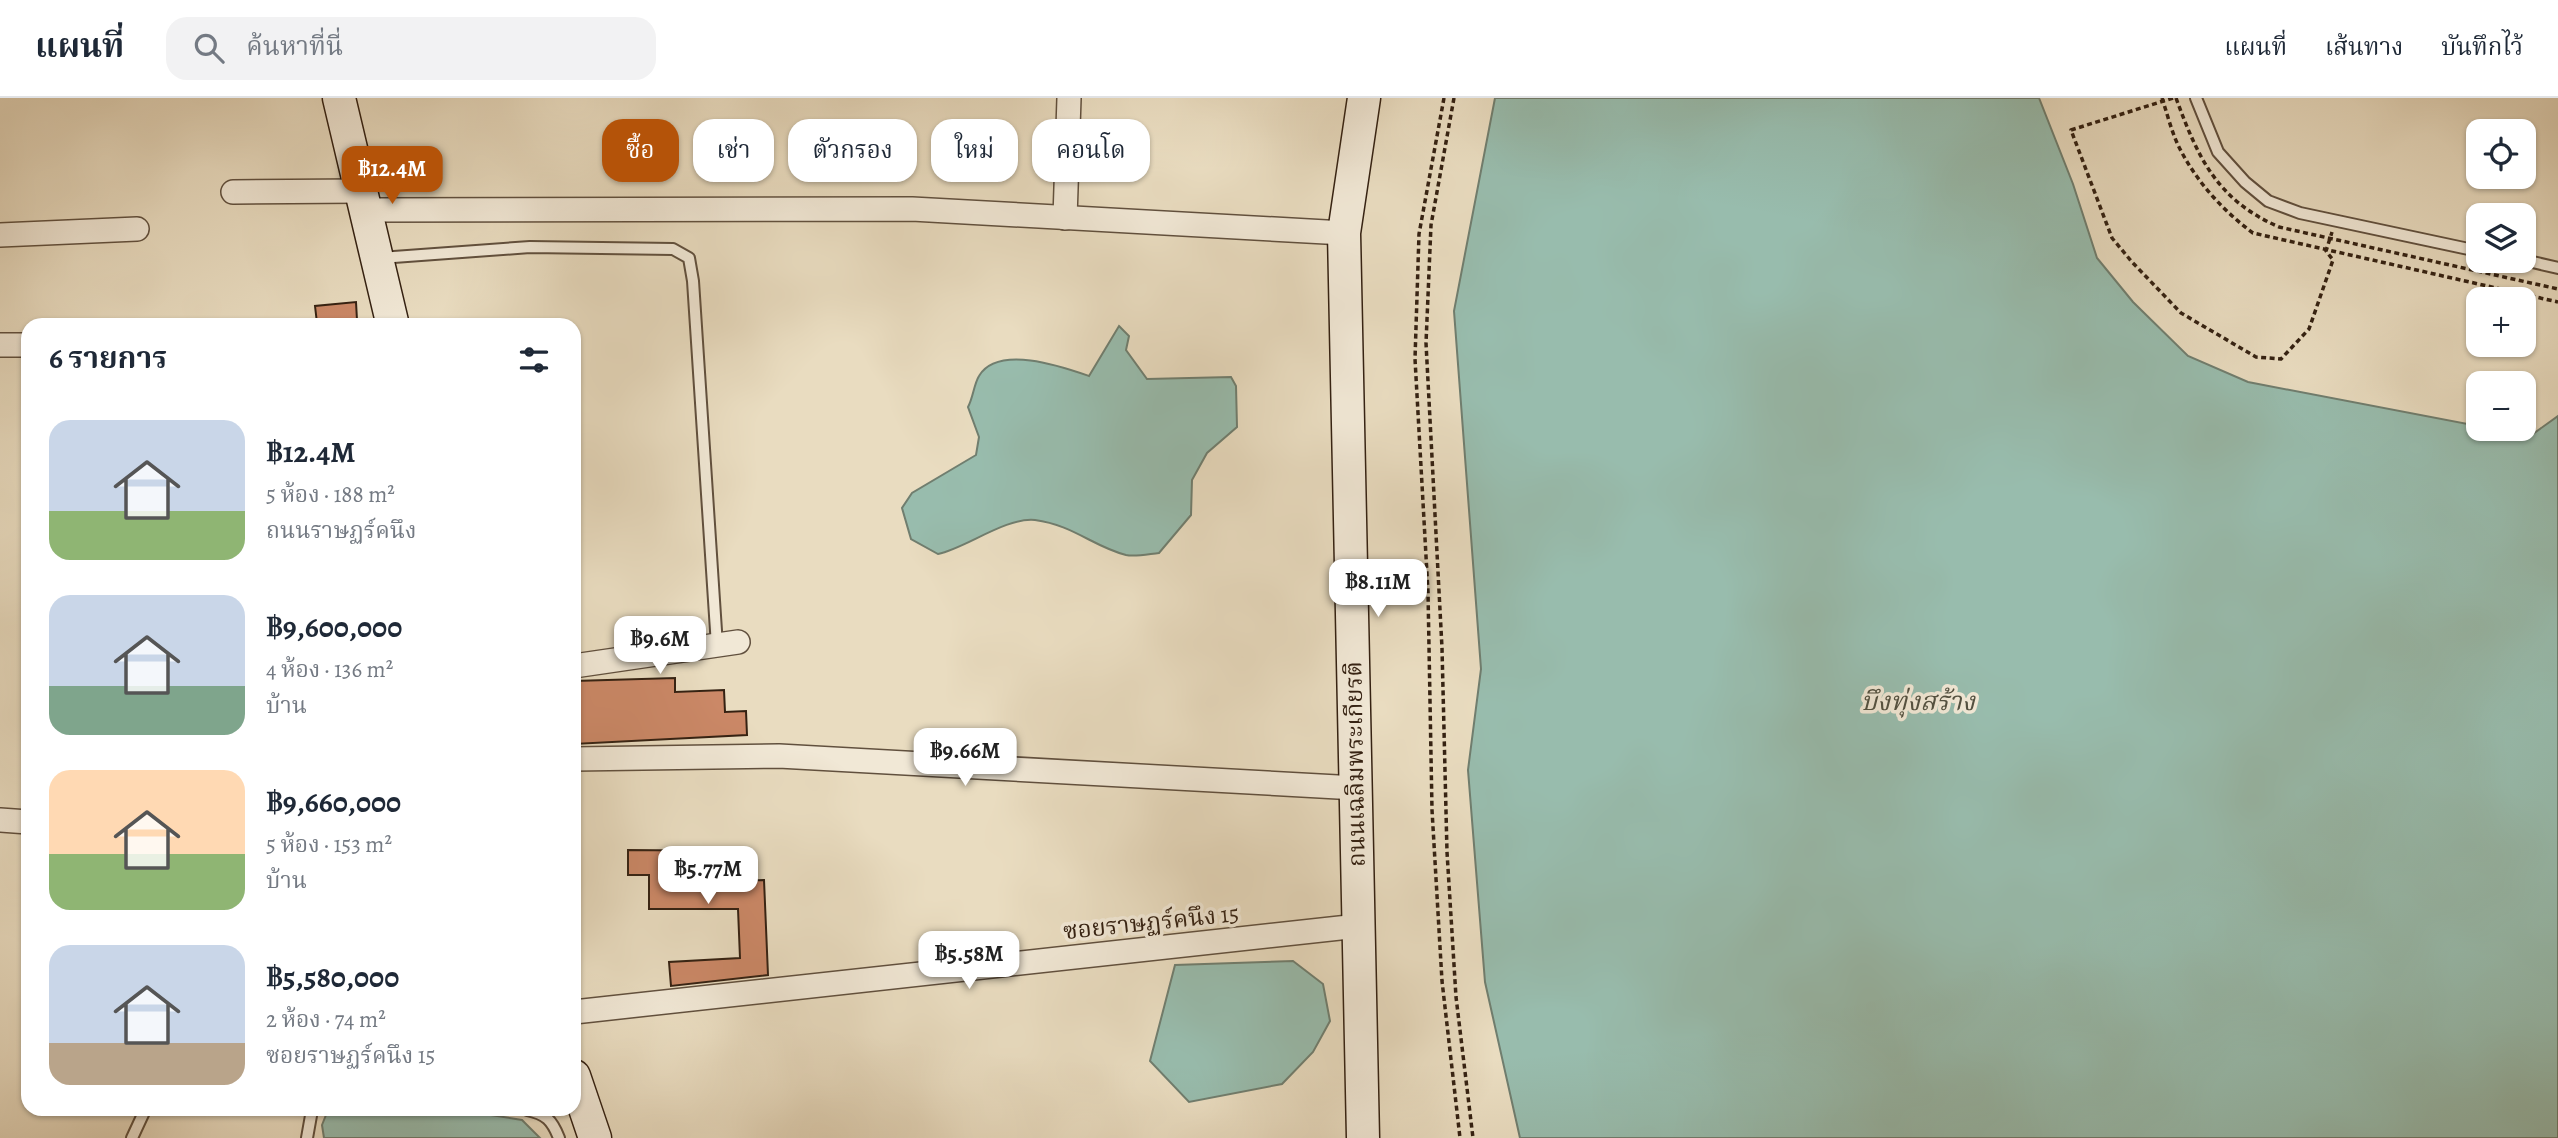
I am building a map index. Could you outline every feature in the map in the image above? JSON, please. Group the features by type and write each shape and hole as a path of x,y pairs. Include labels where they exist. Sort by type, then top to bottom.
{"street":[{"path":"339,98 391,318"},
{"path":"1065,218 1069,98"},
{"name":"ถนนเฉลิมพระเกียรติ","path":"1363,1138 1344,233 1364,98"},
{"path":"233,192 363,201 912,209 1344,233"},
{"path":"0,235 137,229"},
{"path":"0,345 21,345"},
{"path":"581,665 728,644"},
{"path":"581,759 779,757 1356,788"},
{"path":"0,820 21,822"},
{"name":"ซอยราษฏร์คนึง 15","path":"581,1011 1358,926"},
{"path":"581,1097 595,1138"}],"lane":[{"path":"2196,98 2218,152 2245,182 2268,201 2300,213 2466,248"},
{"path":"377,258 530,247 673,249 689,258 728,644"},
{"path":"2536,263 2558,268"},
{"path":"132,1138 142,1116"},
{"path":"307,1138 311,1116"},
{"path":"547,1116 553,1122 559,1138"}],"path":[{"path":"1444,98 1419,234 1415,359 1429,605 1432,810 1442,981 1460,1138"},
{"path":"1454,98 1431,225 1426,343 1441,648 1447,852 1456,997 1473,1138"},
{"path":"2173,98 2071,130 2112,238 2181,313 2256,357 2281,359 2309,330 2333,260 2326,251"}],"water":[{"name":"บึงทุ่งสร้าง","path":"1495,98 2039,98 2073,184 2097,258 2133,302 2188,356 2248,382 2466,424 2466,441 2536,441 2536,432 2558,416 2558,1138 1520,1138 1485,982 1468,770 1481,669 1454,311"},
{"path":"1119,326 1129,336 1126,350 1147,379 1231,377 1236,386 1237,427 1207,453 1192,480 1191,515 1159,553 1126,555 1061,526 1035,520 1012,523 938,554 911,539 902,508 912,493 976,455 979,437 968,407 977,379 988,366 1001,361 1031,361 1089,376"},
{"path":"1293,961 1323,984 1330,1021 1313,1052 1282,1084 1189,1102 1150,1061 1175,965"},
{"path":"326,1116 497,1116 522,1120 540,1138 324,1138 322,1125"}],"building":[{"path":"356,302 357,318 316,318 315,306"},
{"path":"675,678 675,692 724,690 725,712 746,711 747,735 581,744 581,681"},
{"path":"628,850 740,851 741,881 764,880 768,975 671,986 669,962 740,958 738,909 649,909 649,875 628,875"}]}
